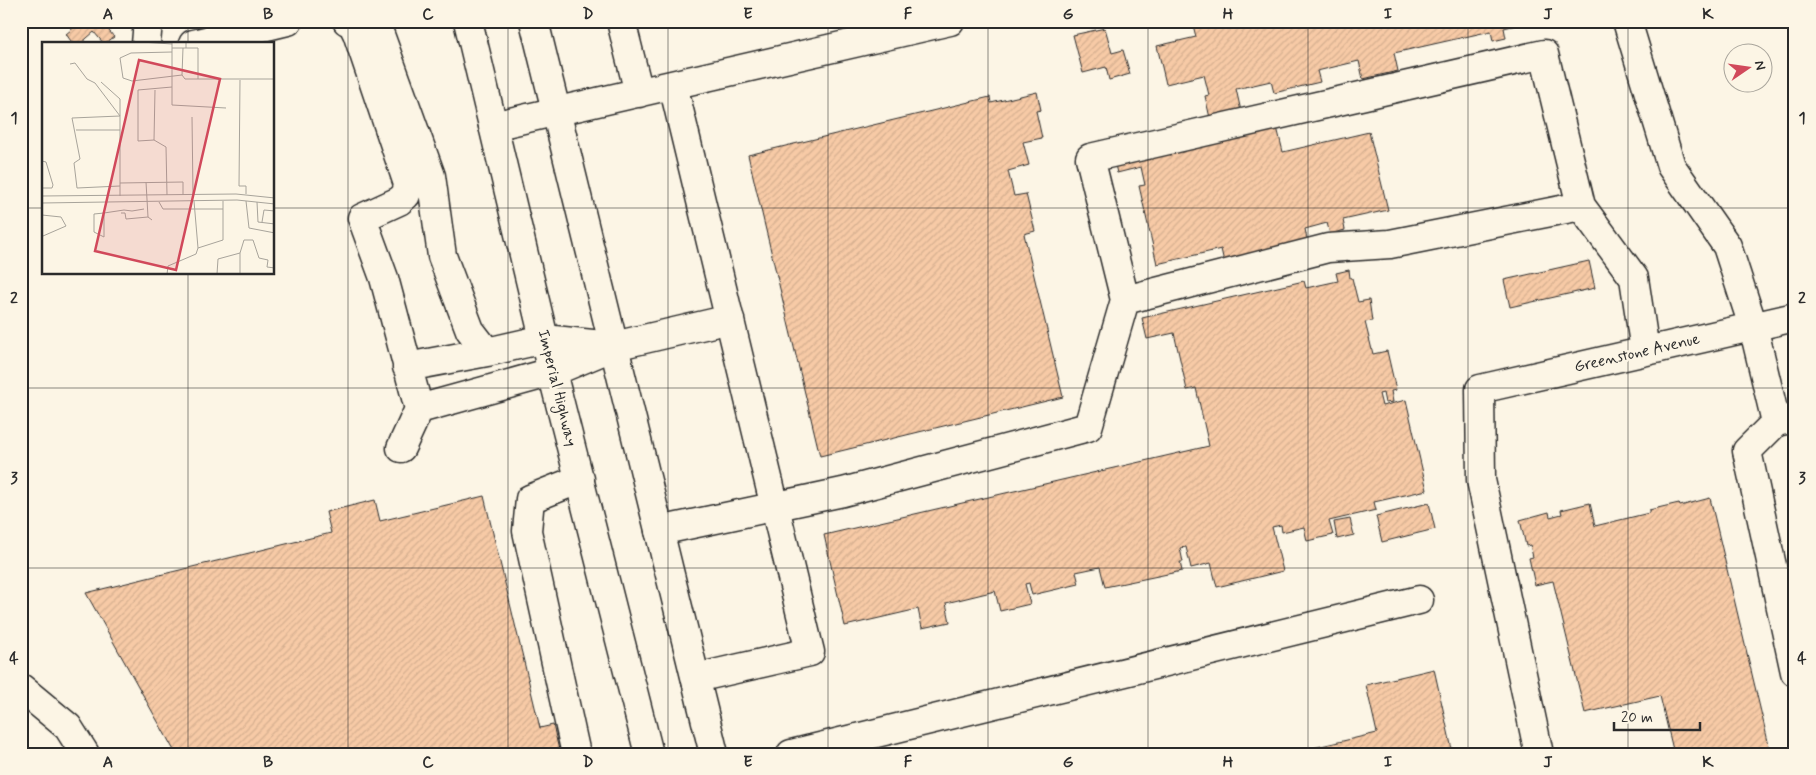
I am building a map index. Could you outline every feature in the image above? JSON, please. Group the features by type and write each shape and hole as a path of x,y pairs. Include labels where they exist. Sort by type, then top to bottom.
{"main road":[{"path":"146,42 148,21"},
{"path":"201,42 288,21"},
{"path":"347,21 352,23 357,33 408,184 406,195 399,201 362,218 384,278 419,409 401,448"},
{"path":"375,21 431,176 442,256 470,330 487,352"},
{"name":"Imperial Highway","path":"468,21 552,372 649,754"},
{"path":"534,21 714,754"},
{"path":"620,21 639,93"},
{"path":"493,126 950,21"},
{"path":"1628,21 1671,166 1727,246 1786,420 1747,451 1784,568 1795,672"},
{"path":"659,531 843,492 1088,427 1125,300 1090,158 1544,54 1581,206 1634,278 1645,351"},
{"path":"673,85 810,652 696,678"},
{"path":"1125,300 1328,248 1390,244 1581,206"},
{"name":"Greenstone Avenue","path":"1539,754 1481,480 1480,389 1795,317"},
{"path":"419,409 552,372 614,346 730,319"},
{"path":"407,367 544,339 614,346"},
{"path":"576,754 527,531 530,499 580,479"},
{"path":"791,754 1419,600"},
{"path":"21,688 68,727 85,754"}],"building":[{"path":"82,21 101,21 114,37 107,42 102,42 94,32 82,42 72,42 66,34"},
{"path":"1192,21 1533,21 1504,28 1506,38 1493,41 1491,31 1394,53 1398,71 1363,79 1359,61 1317,71 1320,82 1274,93 1271,81 1236,89 1241,111 1210,118 1205,96 1209,95 1204,75 1166,84 1157,46 1196,37"},
{"path":"1105,28 1112,53 1123,50 1130,74 1109,80 1106,67 1083,73 1073,35"},
{"path":"1037,92 1041,110 1036,111 1042,138 1023,142 1029,165 1008,171 1014,196 1026,194 1035,231 1024,234 1063,397 820,456 748,155 990,97 991,103"},
{"path":"1276,123 1283,152 1369,132 1388,210 1343,220 1345,230 1330,234 1327,223 1305,229 1308,243 1224,262 1221,249 1157,264 1139,186 1145,185 1141,167 1117,173 1114,161"},
{"path":"1589,261 1595,288 1510,307 1504,280"},
{"path":"1349,270 1358,302 1369,300 1372,321 1365,322 1373,354 1387,351 1396,390 1391,391 1393,402 1385,403 1383,393 1379,394 1382,406 1406,400 1427,490 1374,502 1376,510 1329,521 1333,535 1307,541 1304,527 1282,532 1281,525 1272,527 1283,571 1217,587 1211,563 1191,568 1186,547 1180,548 1183,562 1180,562 1182,571 1105,587 1100,567 1076,572 1079,584 1032,595 1029,583 1025,584 1030,604 1000,611 995,591 946,603 950,622 922,628 918,609 845,626 824,535 1209,446 1196,388 1187,390 1174,333 1147,339 1142,318 1304,281 1306,288 1338,281 1336,273"},
{"path":"484,496 540,728 553,725 560,754 176,754 86,593 331,533 326,512 375,500 380,521"},
{"path":"1710,498 1771,754 1674,754 1660,696 1585,713 1553,581 1535,585 1529,558 1533,557 1530,545 1526,546 1520,520 1549,512 1550,517 1562,514 1561,510 1590,503 1595,526 1649,513 1649,510 1679,503 1680,506"},
{"path":"1429,503 1435,529 1382,542 1376,516"},
{"path":"1350,519 1354,535 1337,539 1334,522"},
{"path":"1434,669 1453,754 1287,754 1377,733 1366,685"}]}
